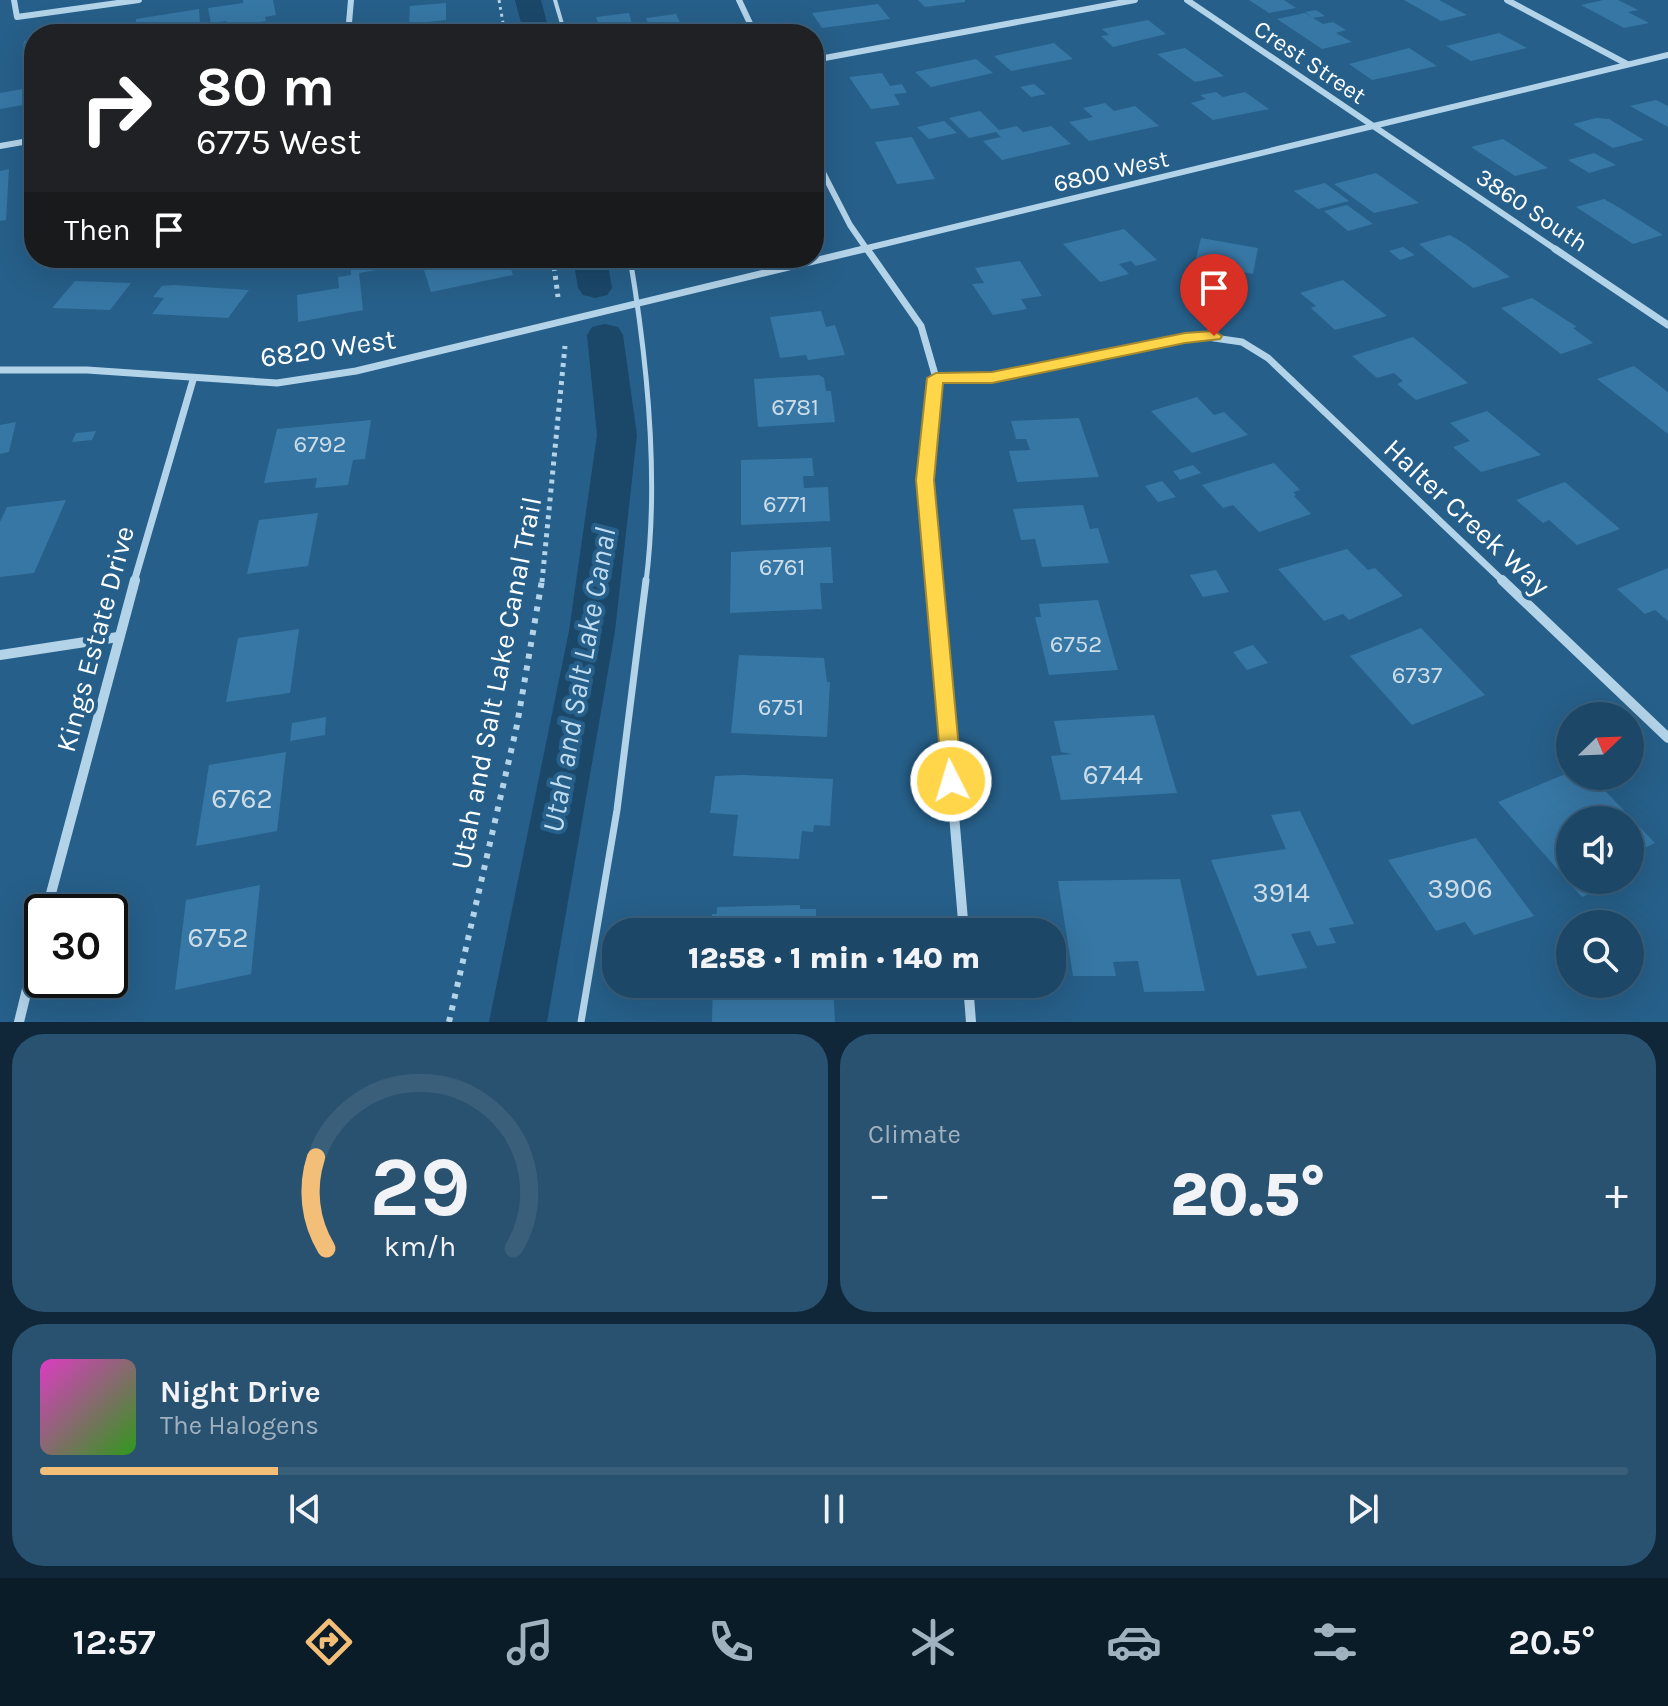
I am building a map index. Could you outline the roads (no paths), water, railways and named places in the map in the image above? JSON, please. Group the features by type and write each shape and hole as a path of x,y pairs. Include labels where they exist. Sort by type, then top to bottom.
{"street":[{"path":"14,0 17,17 139,0"},
{"path":"349,24 351,0"},
{"path":"739,0 750,24"},
{"path":"824,58 1135,0"},
{"name":"Crest Street","path":"1187,0 1374,126"},
{"path":"1507,0 1627,64"},
{"name":"6800 West","path":"824,257 1668,55"},
{"name":"3860 South","path":"1374,126 1668,325"},
{"path":"0,146 24,142"},
{"path":"824,175 864,247 901,294 921,326 936,378 925,480 963,918"},
{"name":"6800 West","path":"562,321 778,268"},
{"name":"6820 West","path":"0,370 87,370 193,380 277,383 356,371 562,321"},
{"name":"Halter Creek Way","path":"936,378 992,377 1185,338 1228,338 1268,358 1668,738"},
{"name":"Kings Estate Drive","path":"51,894 118,637 193,380"},
{"path":"0,655 118,637"},
{"path":"19,1022 25,998"},
{"path":"969,998 971,1022"}],"lane":[{"path":"555,0 562,24"},
{"path":"581,1022 617,810 648,565 649,420 632,268"}],"waterway":[{"name":"Utah and Salt Lake Canal","path":"528,0 534,24"},
{"name":"Utah and Salt Lake Canal","path":"592,268 595,288"},
{"name":"Utah and Salt Lake Canal","path":"518,1022 592,631 617,435 605,335"}]}
